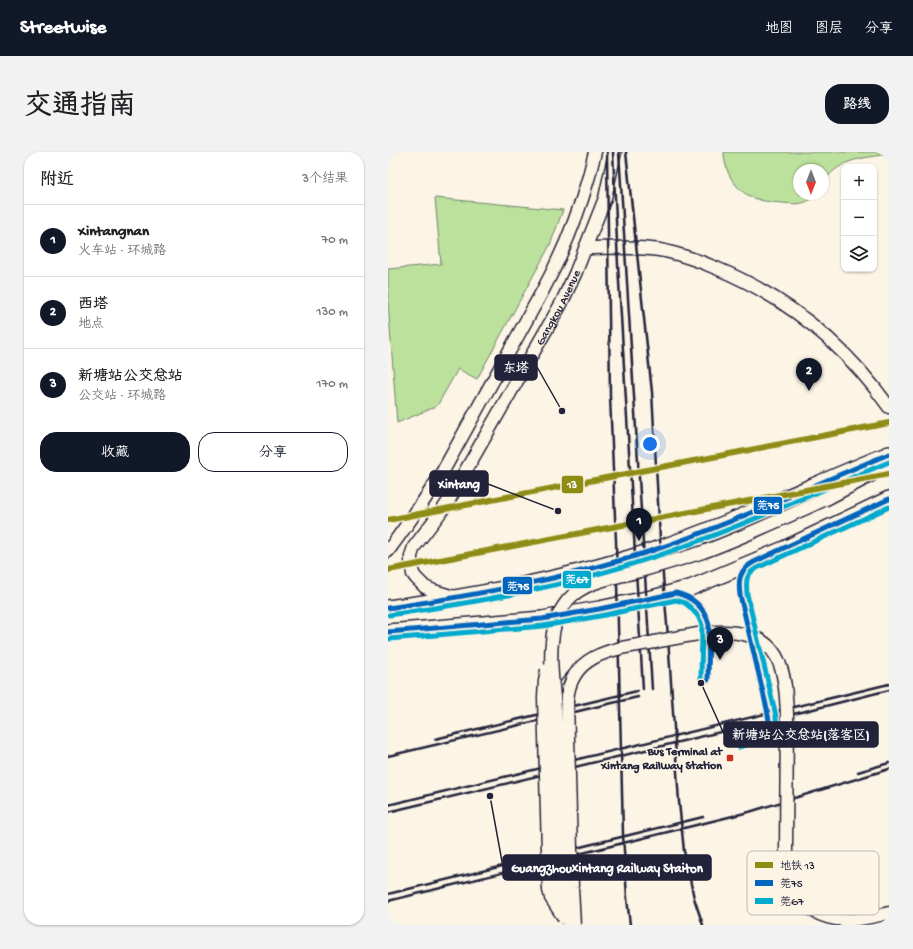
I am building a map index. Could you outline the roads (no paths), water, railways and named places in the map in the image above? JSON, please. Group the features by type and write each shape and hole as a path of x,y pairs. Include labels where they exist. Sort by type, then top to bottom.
{"main road":[{"path":"388,608 511,587 600,567 652,550 696,535 886,459 885,451 889,444"},
{"path":"388,632 542,619 599,609 690,588 754,562 889,499"}],"street":[{"name":"Gangkou Avenue","path":"388,551 428,495 555,267 568,239 582,198 595,152"},
{"name":"Gangkou Avenue","path":"457,597 434,591 425,587 419,582 413,574 411,568 411,556 414,547 446,505 576,274 605,198 615,152"},
{"path":"586,248 625,248 664,251 706,264 747,282 785,304 820,331 852,361 889,407"},
{"path":"569,925 551,898 549,890 544,697 545,681 550,660 554,629 560,613 569,599 588,585 639,572 703,552 776,522 828,498 886,459"},
{"path":"428,495 431,503 434,505 446,505"},
{"path":"574,925 567,701 568,691 570,683 582,666 594,657 606,652 624,647 704,633 726,632 745,634 754,637 770,647 776,655 783,673 786,695 786,851"},
{"path":"550,660 555,709 560,889 569,925"},
{"path":"555,709 558,697 562,690 576,674"},
{"path":"822,915 846,920 867,918 889,913"},
{"path":"861,925 889,913"}],"railway":[{"path":"607,152 610,396 616,541 623,834 630,925"},
{"path":"613,152 618,265 643,689"},
{"path":"619,152 652,689"},
{"path":"626,152 652,392 660,539 679,802 684,851 694,898 703,925"},
{"path":"388,805 889,684"},
{"path":"388,812 889,690"},
{"path":"435,739 637,691"},
{"path":"388,756 638,697"},
{"path":"858,772 889,763"},
{"path":"388,901 749,812 889,769"},
{"path":"388,894 703,817"}],"metro line":[{"name":"13","path":"388,520 889,423"},
{"name":"13","path":"388,570 889,474"}],"place":[{"name":"西塔","path":"809,391"},
{"name":"东塔","path":"562,411"},
{"name":"Xintang","path":"558,511"},
{"name":"Xintangnan","path":"639,541"},
{"name":"新塘站公交总站","path":"720,660"},
{"name":"新塘站公交总站(落客区)","path":"701,683"},
{"name":"Bus Terminal at Xintang Railway Station","path":"730,758"},
{"name":"Guangzhouxintang Railway Staiton","path":"490,796"}]}
